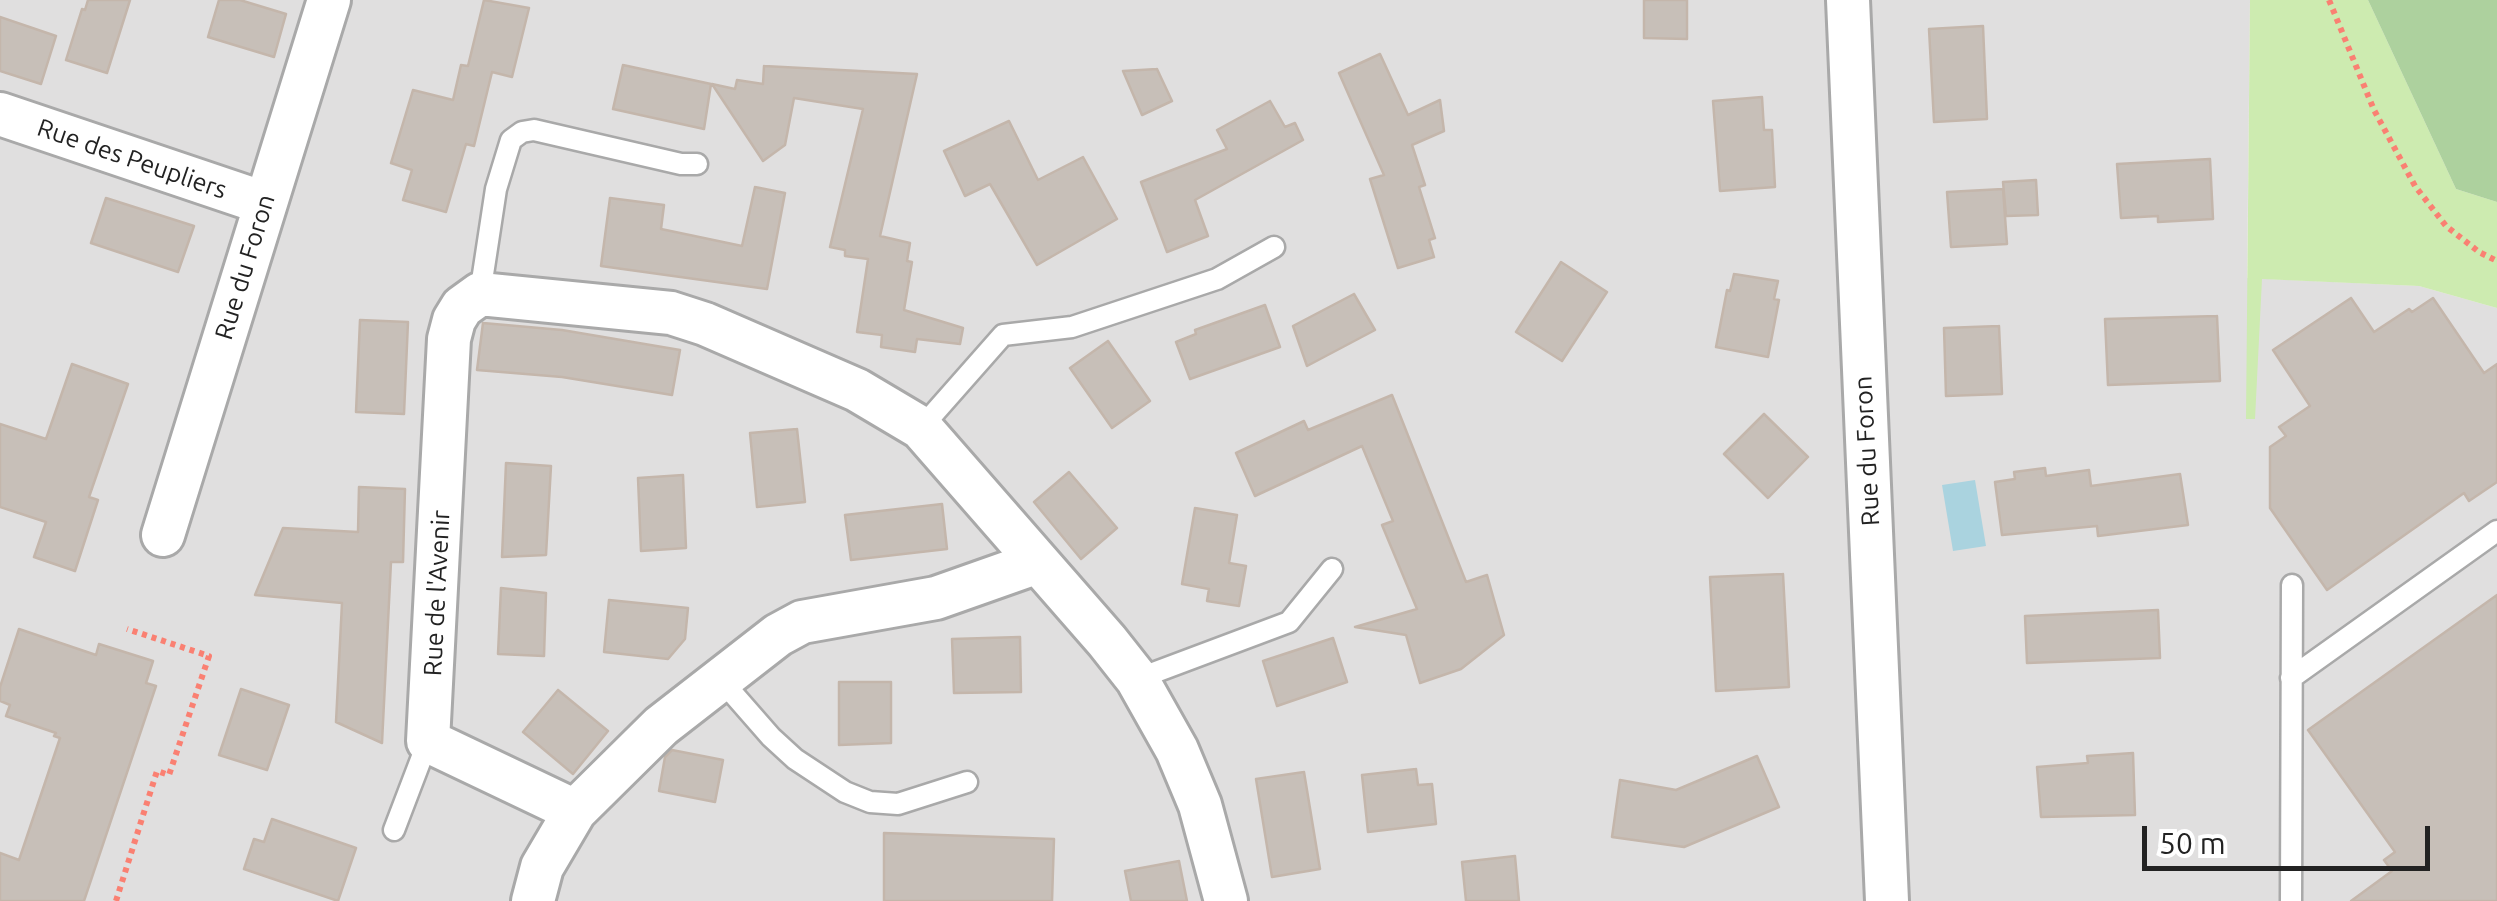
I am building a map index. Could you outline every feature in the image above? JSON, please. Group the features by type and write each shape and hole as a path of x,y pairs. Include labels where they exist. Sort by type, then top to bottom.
{"street":[{"name":"Rue du Foron","path":"162,535 329,0"},
{"name":"Rue du Foron","path":"1848,0 1888,901"},
{"name":"Rue des Peupliers","path":"0,114 264,203"},
{"path":"480,294 671,313 857,390 921,428 1137,679 1177,750 1200,805 1226,901"},
{"name":"Rue de l'Avenir","path":"428,741 450,339 462,307 480,294"},
{"path":"533,901 542,867 576,812 661,726 778,635 802,622 936,598 1038,562"},
{"path":"428,741 576,812"}],"lane":[{"name":"Rue de l'Avenir","path":"480,294 496,189 511,140 522,132 534,130 680,164 697,164"},
{"path":"921,428 1003,335 1072,327 1217,279 1274,247"},
{"path":"2292,678 2497,531"},
{"path":"1137,679 1289,622 1332,569"},
{"path":"2291,901 2292,586"},
{"path":"722,680 783,748 844,792 870,802 898,804 967,782"},
{"path":"394,830 428,741"}],"path":[{"path":"2329,0 2374,110 2415,186 2446,226 2479,252 2497,260"},
{"path":"116,901 157,771 169,775 208,656 127,629"}],"shaded area":[{"path":"0,0 2250,0 2247,278 2419,286 2497,308 2497,901 0,901"}],"green space":[{"path":"2250,0 2368,0 2456,189 2497,202 2497,308 2419,286 2262,279 2255,419 2246,419"},
{"path":"2368,0 2497,0 2497,202 2456,189"}],"water":[{"path":"1975,480 1986,546 1953,551 1942,485"}],"building":[{"path":"88,0 130,0 107,73 66,60"},
{"path":"219,0 240,0 286,14 274,57 208,37"},
{"path":"484,0 529,8 512,77 492,72 474,146 466,144 446,212 403,200 412,170 391,163 413,90 453,100 461,65 468,66"},
{"path":"1644,0 1687,0 1687,39 1644,38"},
{"path":"0,17 56,36 41,84 0,71"},
{"path":"1983,26 1987,119 1934,122 1929,29"},
{"path":"1380,54 1408,115 1440,100 1444,131 1412,145 1425,185 1419,187 1435,238 1429,240 1434,257 1398,268 1370,179 1384,175 1339,73"},
{"path":"623,65 711,84 704,129 613,109"},
{"path":"764,66 917,74 880,236 910,243 907,261 912,262 904,310 963,328 960,344 917,339 915,352 881,347 882,335 857,332 868,259 845,256 845,250 830,247 863,109 794,98 785,145 763,161 712,84 735,89 737,80 763,84"},
{"path":"1157,69 1172,101 1142,115 1123,71"},
{"path":"1762,97 1764,130 1772,130 1775,187 1720,191 1713,101"},
{"path":"1270,101 1285,127 1295,123 1303,140 1195,200 1208,236 1167,252 1141,182 1227,149 1217,130"},
{"path":"1009,121 1038,180 1083,157 1117,219 1037,265 990,184 965,196 944,151"},
{"path":"2210,159 2213,219 2158,222 2158,216 2121,218 2117,164"},
{"path":"2036,180 2038,215 2006,216 2003,182"},
{"path":"755,187 785,193 767,289 601,266 610,198 664,205 661,229 742,246"},
{"path":"2003,189 2007,244 1951,247 1947,192"},
{"path":"106,198 194,226 178,272 91,243"},
{"path":"1561,262 1607,292 1562,361 1516,332"},
{"path":"1734,274 1778,281 1774,299 1779,300 1768,357 1716,347"},
{"path":"1354,294 1375,330 1307,366 1293,326"},
{"path":"2351,298 2374,332 2433,298 2484,373 2497,364 2497,482 2469,501 2464,493 2327,590 2270,508 2270,447 2286,436 2279,427 2310,406 2273,350"},
{"path":"1265,305 1280,347 1190,379 1176,342 1196,334 1195,330"},
{"path":"2217,316 2220,381 2108,385 2105,319"},
{"path":"360,320 408,322 404,414 356,412"},
{"path":"483,323 562,330 680,350 672,395 562,377 477,370"},
{"path":"1999,326 2002,394 1946,396 1944,328"},
{"path":"1108,341 1150,401 1112,428 1070,368"},
{"path":"72,364 128,384 89,497 98,500 75,571 34,557 46,522 0,507 0,424 46,439"},
{"path":"1392,395 1466,582 1487,575 1504,635 1461,669 1420,683 1406,635 1355,627 1417,609 1382,525 1393,521 1362,446 1255,496 1236,453 1304,421 1308,430"},
{"path":"1764,414 1808,457 1768,498 1724,454"},
{"path":"797,429 805,502 757,507 750,433"},
{"path":"506,463 551,466 546,555 502,557"},
{"path":"2045,468 2046,476 2089,470 2091,486 2180,474 2188,525 2098,536 2097,526 2002,535 1995,482 2015,479 2014,472"},
{"path":"1069,472 1117,528 1081,559 1034,502"},
{"path":"683,475 686,548 641,551 638,478"},
{"path":"359,487 405,489 403,562 391,562 382,743 336,722 342,603 255,595 283,528 358,532"},
{"path":"942,504 947,549 851,560 845,515"},
{"path":"1195,508 1237,515 1229,563 1246,566 1239,606 1207,601 1209,589 1182,584"},
{"path":"1783,574 1789,687 1716,691 1710,577"},
{"path":"501,588 546,593 544,656 498,654"},
{"path":"2497,595 2497,901 2351,901 2392,871 2384,860 2395,852 2308,730"},
{"path":"609,600 688,608 685,639 668,659 604,652"},
{"path":"2158,610 2160,658 2027,663 2025,616"},
{"path":"19,629 96,655 99,644 153,661 146,683 156,686 84,901 0,901 0,853 19,860 60,738 54,736 56,733 6,716 10,705 0,701 0,687"},
{"path":"1020,637 1021,692 954,693 952,639"},
{"path":"1333,638 1347,682 1277,706 1263,661"},
{"path":"839,682 891,682 891,743 839,745"},
{"path":"241,689 289,705 267,770 219,755"},
{"path":"558,690 608,731 573,774 523,732"},
{"path":"672,750 723,760 715,802 659,791 665,757"},
{"path":"2133,753 2135,815 2041,817 2037,767 2088,763 2087,756"},
{"path":"1757,756 1779,807 1684,847 1612,837 1620,780 1676,790"},
{"path":"1416,769 1418,785 1432,784 1436,824 1368,832 1362,775"},
{"path":"1304,772 1320,869 1272,877 1256,779"},
{"path":"272,819 356,848 338,901 244,869 254,839 264,842"},
{"path":"884,833 1054,839 1052,901 884,901"},
{"path":"1515,856 1519,901 1466,901 1462,862"},
{"path":"1179,861 1187,901 1131,901 1125,871"}]}
